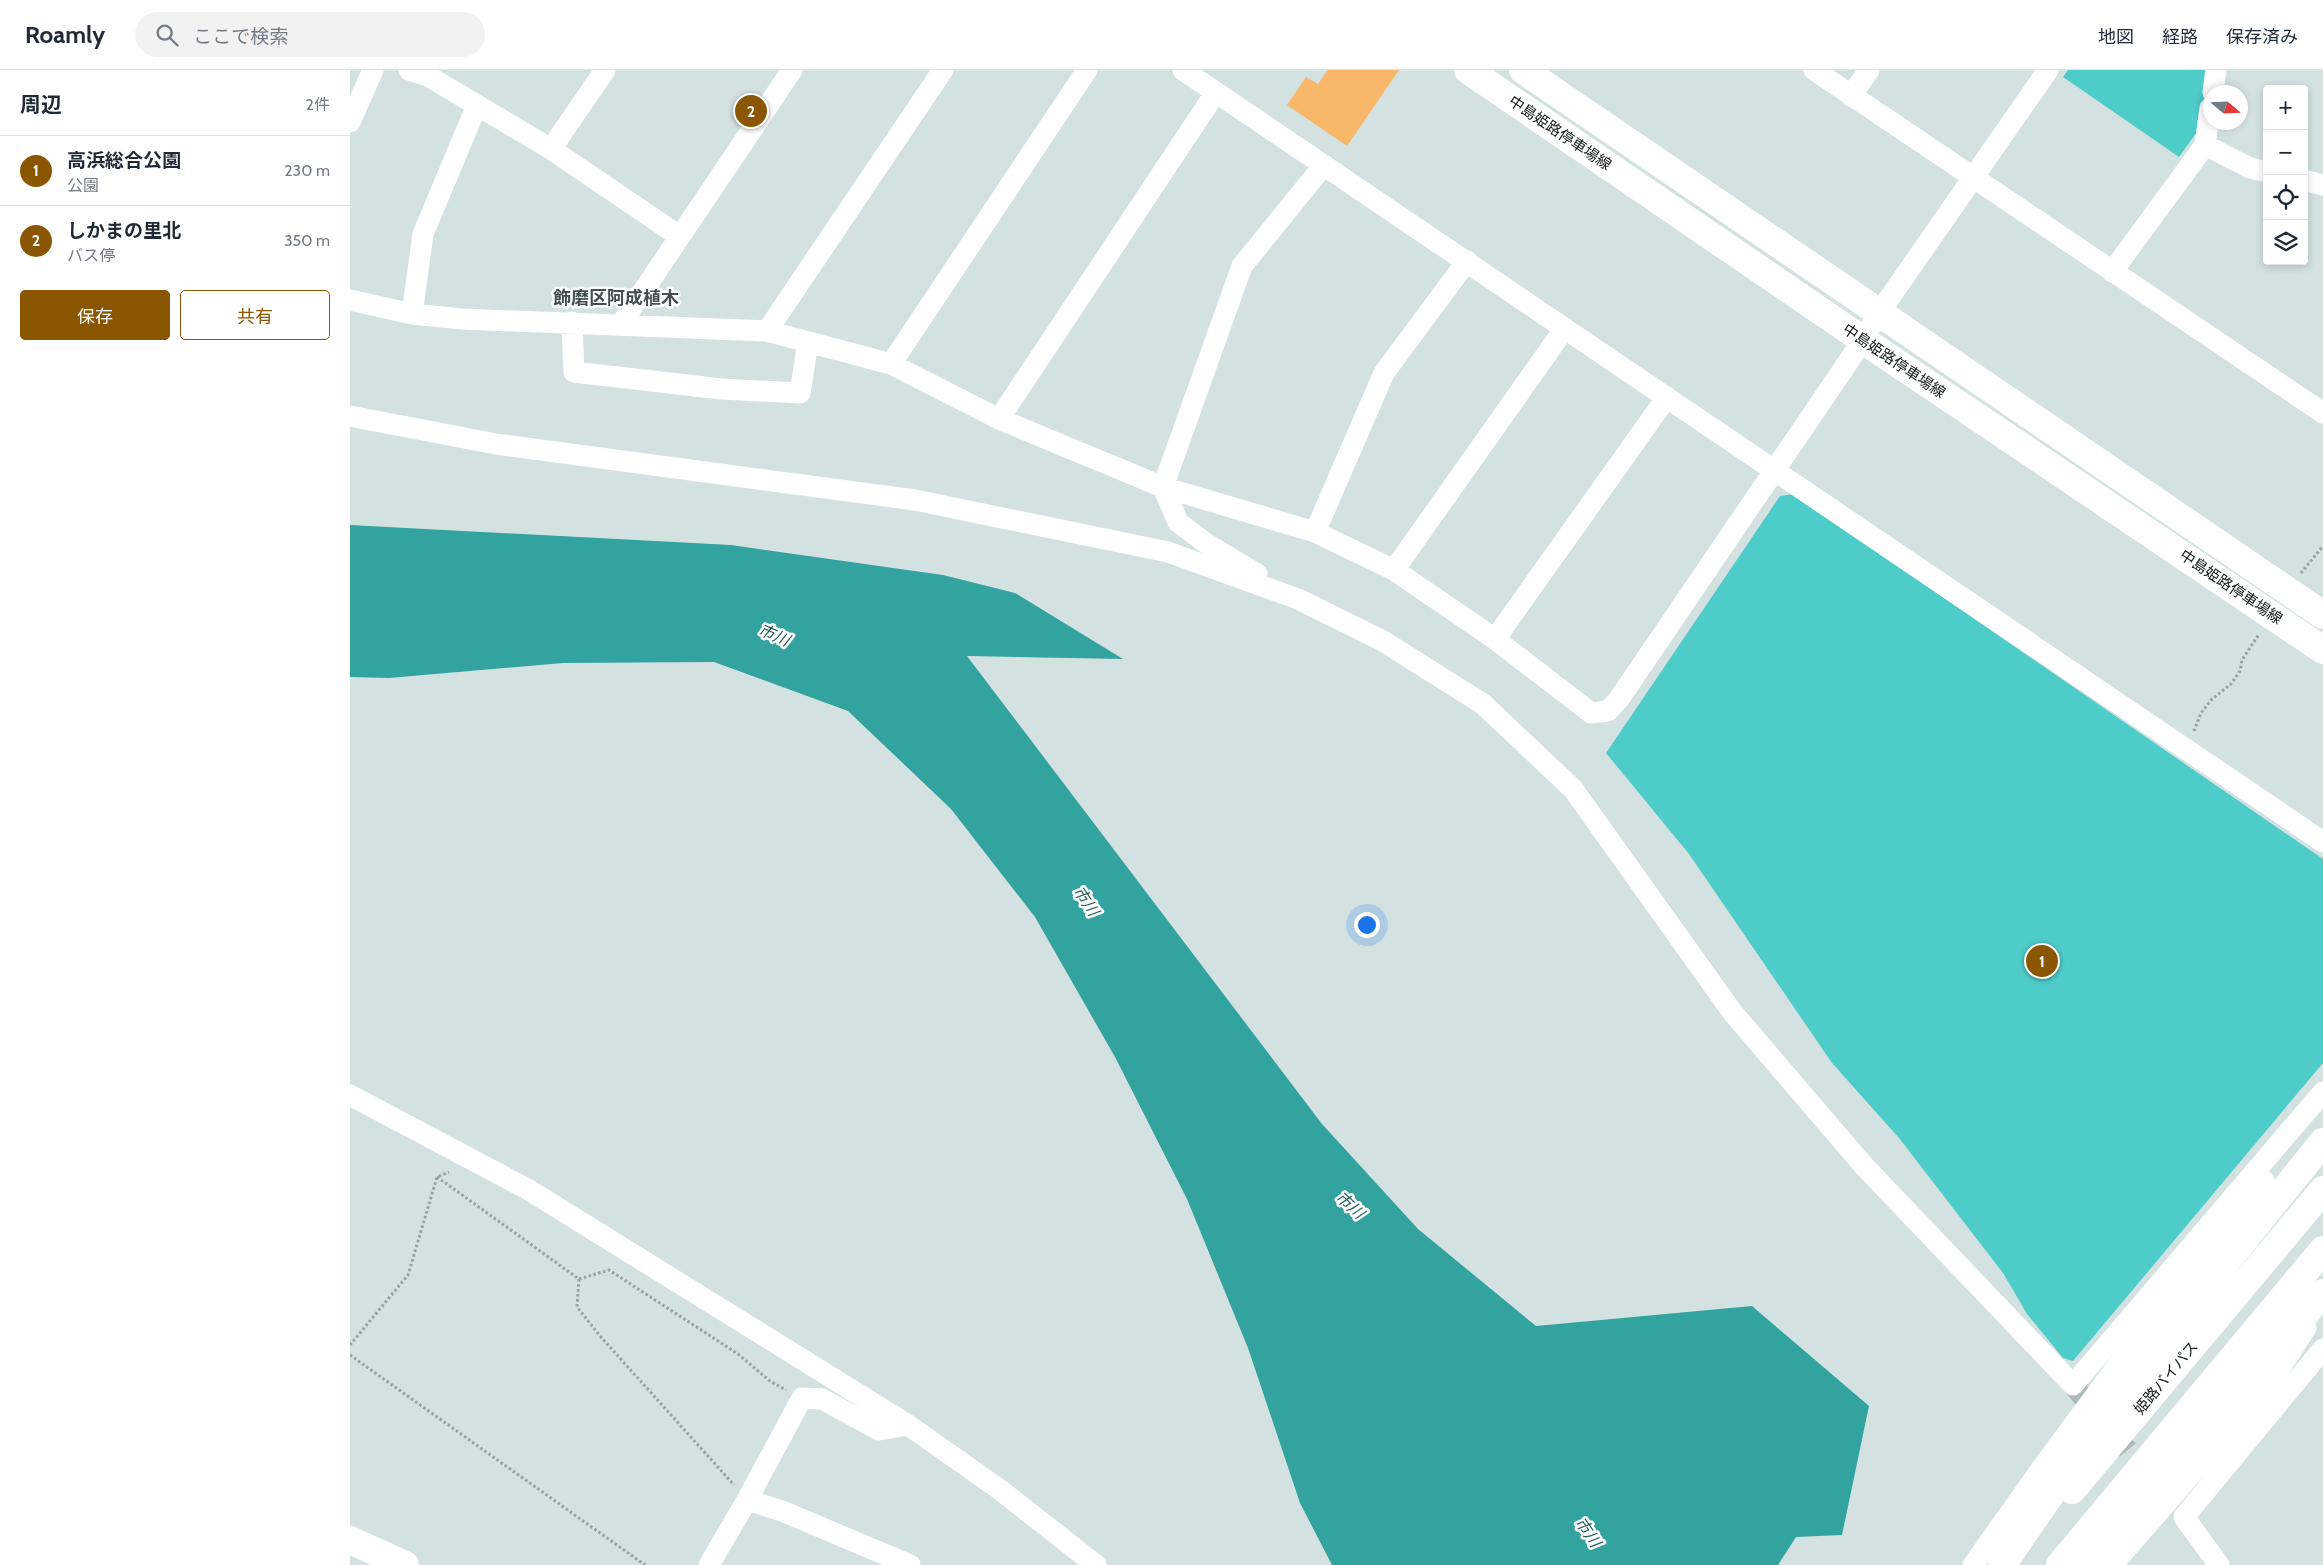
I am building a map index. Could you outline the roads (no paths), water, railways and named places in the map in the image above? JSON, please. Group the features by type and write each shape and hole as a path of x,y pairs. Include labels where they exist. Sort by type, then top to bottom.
{"main road":[{"name":"中島姫路停車場線","path":"1468,70 1863,340 2323,650"},
{"name":"中島姫路停車場線","path":"1523,70 2323,615"},
{"path":"2002,1565 2061,1474 2121,1392 2323,1142"},
{"name":"姫路バイパス","path":"2008,1565 2061,1474 2323,1190"},
{"path":"2158,1310 2254,1227"},
{"path":"2060,1565 2111,1543 2323,1250"},
{"path":"2084,1565 2111,1543 2136,1511 2323,1293"},
{"path":"350,1540 405,1565"}],"street":[{"path":"350,122 372,70"},
{"path":"551,149 605,70"},
{"path":"621,324 792,70"},
{"path":"767,331 943,70"},
{"path":"892,364 1087,70"},
{"path":"1183,70 2323,842"},
{"path":"1814,70 1972,179 2323,413"},
{"path":"1852,96 1869,70"},
{"path":"350,300 412,314 462,320 572,322 767,331 892,364 998,420 1163,487 1315,532 1394,570 1496,640 1591,713 1608,710 1619,700 1863,340 1878,313 2048,70"},
{"path":"2214,85 2216,70"},
{"path":"423,72 551,149 679,236"},
{"path":"998,420 1216,92"},
{"path":"412,314 423,234 477,105"},
{"path":"2112,272 2205,145 2207,130"},
{"path":"2205,145 2250,168 2263,171"},
{"path":"1324,165 1242,266 1163,487 1178,522 1207,544 1298,599 1384,641 1484,704 1573,789 1733,1014 1864,1166 2073,1385 2323,1092"},
{"path":"2308,181 2323,185"},
{"path":"1315,532 1384,373 1467,261"},
{"path":"572,322 574,372 721,389 800,393 808,342"},
{"path":"1394,570 1565,328"},
{"path":"1496,640 1667,397"},
{"path":"350,416 496,444 915,500 1168,552 1298,599"},
{"path":"350,1095 529,1190 908,1425 999,1490 1096,1565"},
{"path":"1973,1565 2061,1474 2158,1310 2323,1108"},
{"path":"2111,1543 2267,1388 2323,1303"},
{"path":"2219,1565 2184,1517 2323,1349"},
{"path":"708,1565 747,1500 802,1398 822,1399 879,1430 908,1425"},
{"path":"747,1500 782,1511 910,1565"}],"water":[{"name":"市川","path":"350,525 731,545 943,575 1015,593 1123,659 967,656 1322,1124 1418,1229 1536,1326 1752,1306 1869,1406 1842,1535 1796,1537 1778,1565 1332,1565 1300,1503 1248,1348 1187,1199 1115,1057 1035,917 951,809 848,711 714,662 563,663 389,678 350,677"}],"tunnel":[{"path":"2073,1385 2151,1478"}],"place":[{"name":"しかまの里北","path":"751,111"},
{"name":"高浜総合公園","path":"2042,961"}],"district":[{"name":"飾磨区阿成植木","path":"616,298"}]}
